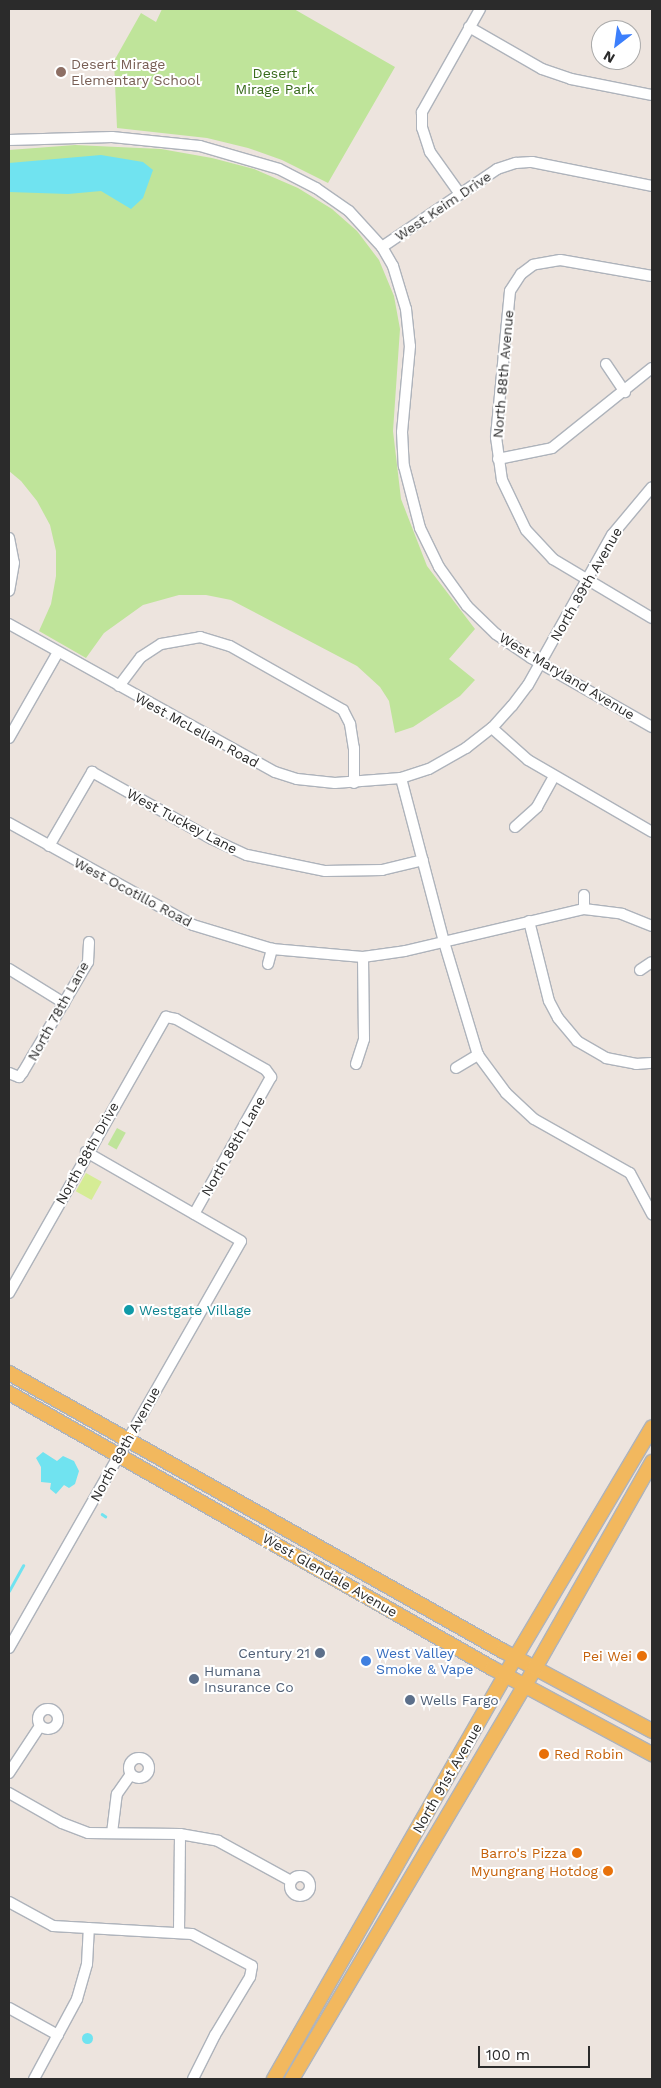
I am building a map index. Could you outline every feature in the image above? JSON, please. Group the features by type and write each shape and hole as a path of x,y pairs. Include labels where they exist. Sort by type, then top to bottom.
{"main road":[{"name":"West Glendale Avenue","path":"9,1373 516,1658 652,1731"},
{"name":"West Glendale Avenue","path":"9,1393 505,1675 652,1754"},
{"name":"North 91st Avenue","path":"274,2079 505,1675 652,1427"},
{"name":"North 91st Avenue","path":"292,2079 535,1668 652,1462"},
{"path":"596,1560 601,1536 622,1495 619,1484"},
{"path":"254,1532 262,1528 318,1558 327,1552"},
{"path":"316,1567 331,1565 356,1578 385,1585"},
{"path":"398,1864 413,1872"}],"street":[{"path":"460,194 417,130 430,94 480,9"},
{"path":"469,27 542,69 571,79 652,95"},
{"name":"West Maryland Avenue","path":"9,140 132,138 193,145 243,157 291,175 333,199 367,228 382,247 398,279 408,323 410,346 403,453 408,491 420,528 439,567 467,606 496,634 541,663 652,727"},
{"name":"West Keim Drive","path":"382,247 497,169 532,162 652,186"},
{"name":"North 88th Avenue","path":"652,276 560,260 533,265 514,282 509,300 496,437 498,459 510,502 526,530 553,559 587,582 652,618"},
{"path":"606,364 625,392"},
{"path":"498,459 552,448 625,392 652,368"},
{"name":"North 89th Avenue","path":"401,778 440,763 492,728 522,695 612,535 652,487"},
{"path":"9,538 14,563 9,591"},
{"name":"West McLellan Road","path":"9,624 275,772 307,780 354,783 401,778"},
{"path":"119,686 141,657 161,644 200,637 230,646 343,710 350,724 354,748 354,783"},
{"path":"9,738 12,725 58,652"},
{"path":"492,728 518,753 554,776 652,832"},
{"name":"West Tuckey Lane","path":"49,846 92,772 212,839 247,855 325,871 382,870 423,860"},
{"path":"515,827 537,807 554,776"},
{"path":"401,778 444,942 478,1055 506,1093 534,1119 630,1173 652,1214"},
{"name":"West Ocotillo Road","path":"9,823 193,925 272,949 363,957 444,942"},
{"path":"584,895 584,909"},
{"path":"444,942 584,909 622,914 652,926"},
{"path":"529,921 549,1001 558,1018 577,1041 606,1058 636,1064 652,1063"},
{"name":"North 78th Lane","path":"14,1075 64,1003 88,962 89,942"},
{"path":"268,964 272,949"},
{"path":"356,1064 364,1038 363,957"},
{"path":"640,970 652,962"},
{"path":"9,969 64,1003"},
{"name":"North 88th Drive","path":"9,1291 86,1152 166,1017 176,1019 266,1070 271,1077"},
{"path":"456,1068 478,1055"},
{"name":"North 88th Lane","path":"194,1214 271,1077"},
{"path":"86,1152 194,1214"},
{"name":"North 89th Avenue","path":"9,1648 241,1241 194,1214"},
{"path":"9,1773 40,1726"},
{"path":"112,1833 116,1794 131,1774"},
{"path":"9,1793 67,1825 88,1833 180,1834 218,1841 291,1881"},
{"path":"179,1931 180,1834"},
{"path":"9,1902 53,1926 179,1931 192,1934 252,1966 250,1977 215,2035 196,2079"},
{"path":"34,2079 77,1999 87,1964 89,1928"},
{"path":"9,2008 58,2035"}],"green space":[{"name":"Desert Mirage Park","path":"162,9 294,9 395,67 328,183 282,160 248,148 207,138 117,128 114,61 141,13 156,22"},
{"path":"75,145 161,149 212,158 254,169 298,188 332,209 357,231 379,260 394,296 400,329 393,431 401,499 427,566 475,629 449,659 475,680 460,696 413,727 395,733 389,701 380,687 357,666 231,600 206,595 179,595 143,605 104,633 86,658 39,631 51,604 56,576 56,551 50,525 37,501 21,481 9,471 9,150"},
{"path":"117,1128 126,1133 117,1149 108,1145"},
{"path":"86,1173 102,1182 92,1200 76,1191"}],"water":[{"path":"101,155 143,162 153,170 143,198 131,209 101,191 68,194 9,192 9,163"},
{"path":"43,1452 57,1461 63,1456 74,1461 79,1471 75,1484 69,1488 64,1485 56,1494 50,1489 51,1483 41,1482 41,1467 36,1458"},
{"path":"87,2032 93,2038 87,2044 81,2038"}],"waterway":[{"path":"9,1591 23,1566"}],"place":[{"name":"Desert Mirage Elementary School","path":"61,72"},
{"name":"Westgate Village","path":"129,1310"},
{"name":"Century 21","path":"320,1653"},
{"name":"Pei Wei","path":"642,1656"},
{"name":"West Valley Smoke & Vape","path":"366,1661"},
{"name":"Humana Insurance Co","path":"194,1679"},
{"name":"Wells Fargo","path":"410,1700"},
{"name":"Red Robin","path":"544,1754"},
{"name":"Barro's Pizza","path":"577,1853"},
{"name":"Myungrang Hotdog","path":"608,1871"}]}
